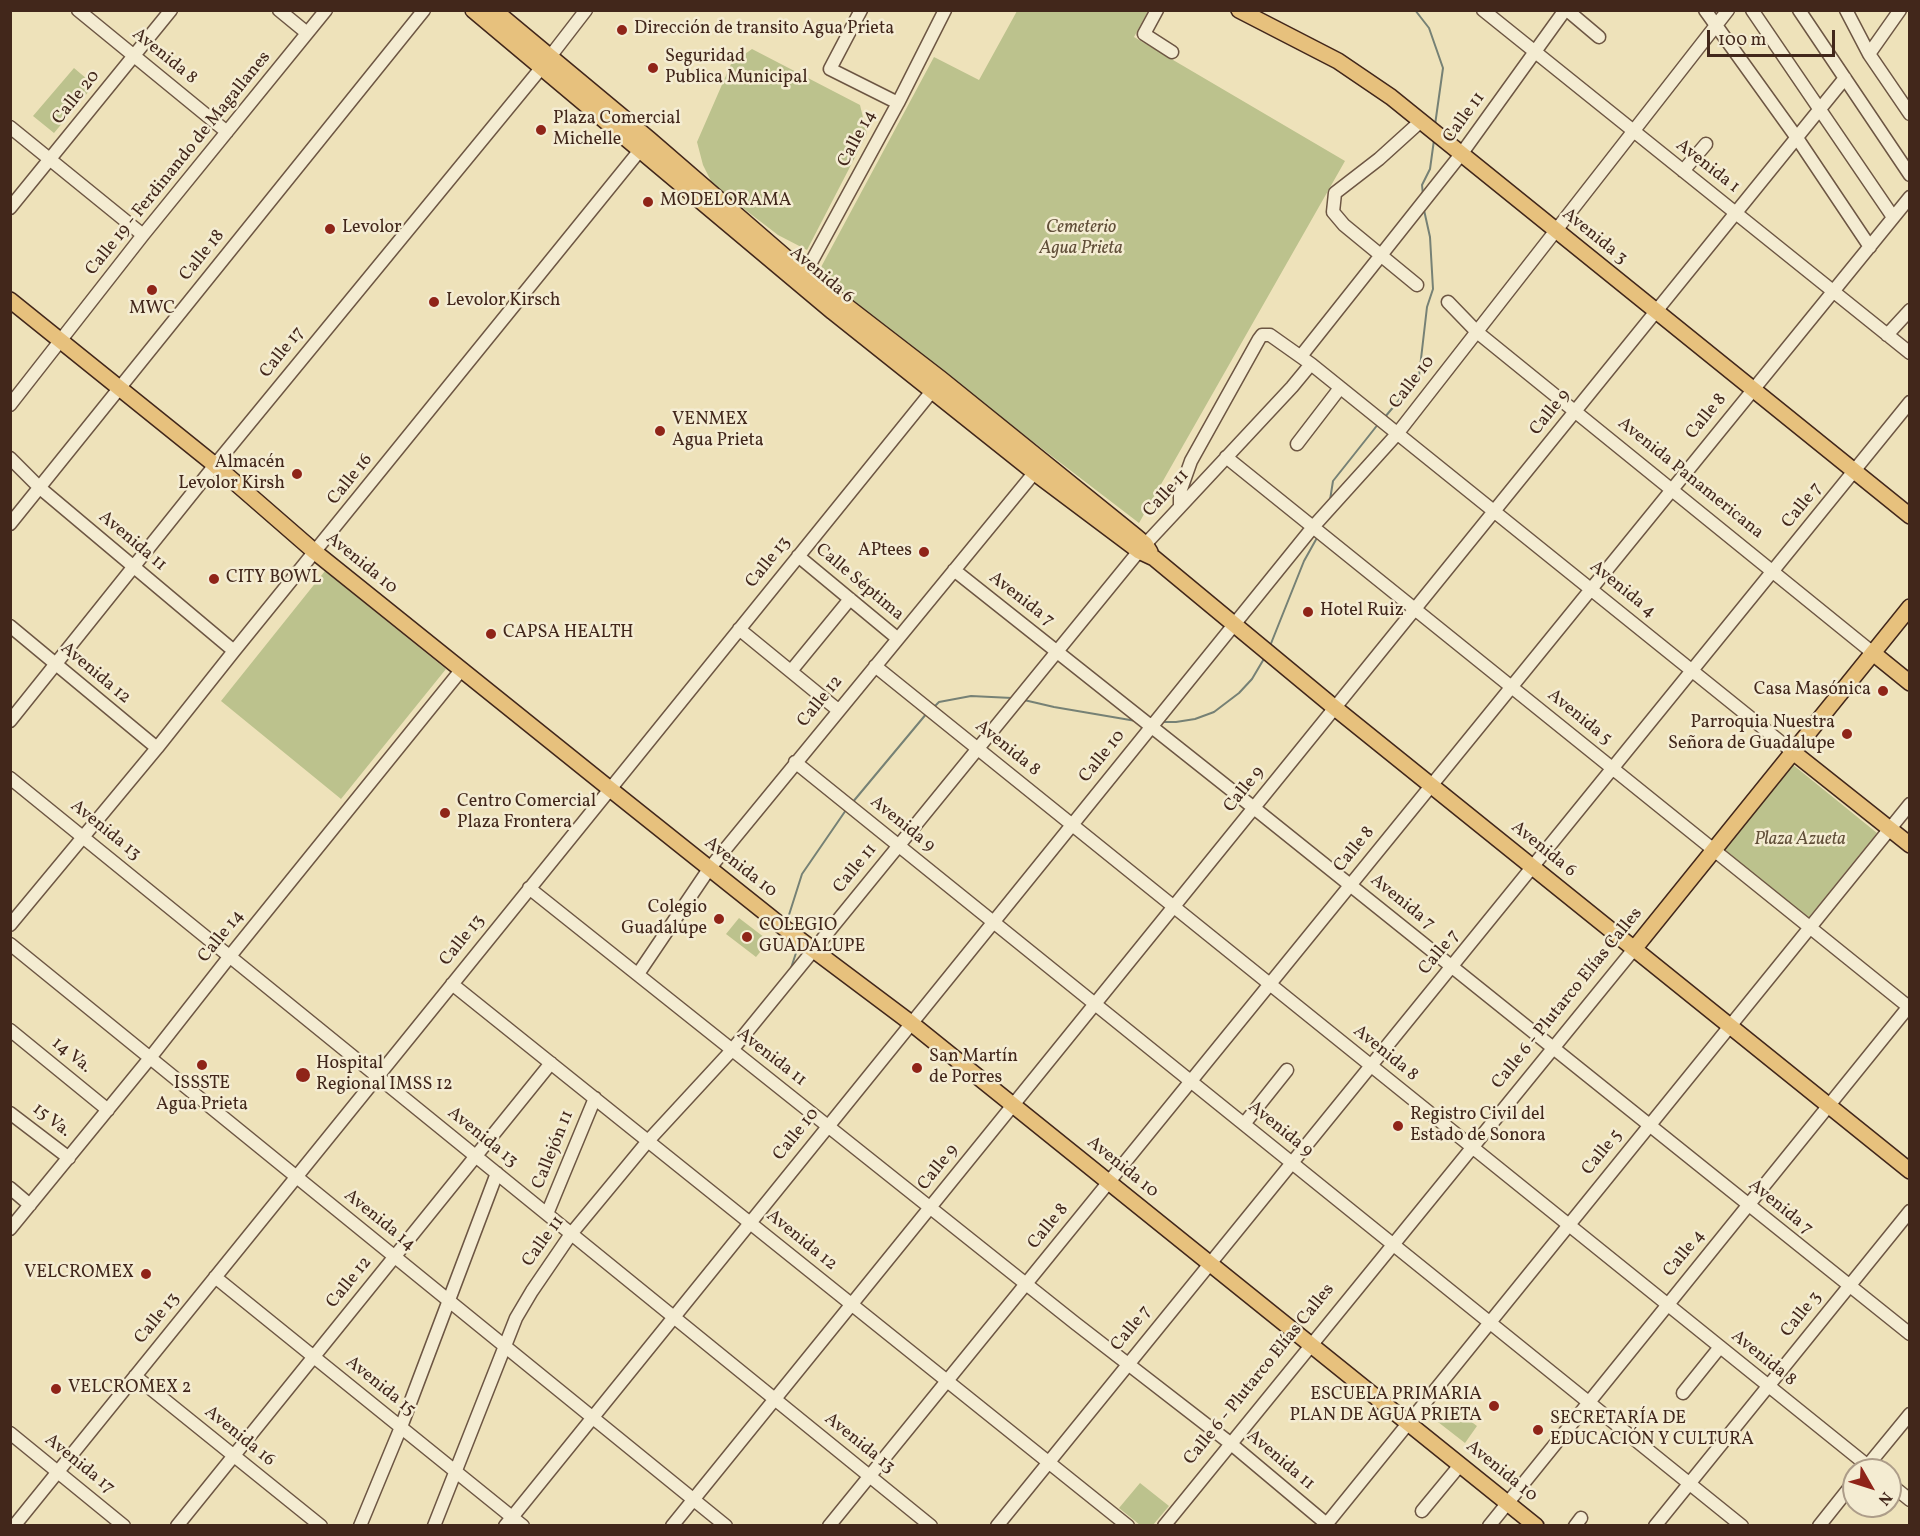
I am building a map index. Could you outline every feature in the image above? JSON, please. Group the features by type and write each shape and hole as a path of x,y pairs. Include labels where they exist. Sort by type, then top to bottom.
{"main road":[{"name":"Avenida 6","path":"473,10 546,62 802,279 1142,548 1335,708 1910,1171"},
{"name":"Avenida 6","path":"494,10 546,62"},
{"name":"Avenida 3","path":"1250,13 1338,61 1391,97 1910,516"},
{"name":"Avenida 10","path":"10,300 215,465 315,552 709,869 911,1023 1536,1526"},
{"name":"Calle 6 - Plutarco Elías Calles","path":"1634,949 1910,607"},
{"name":"Avenida Panamericana","path":"1873,653 1910,683"},
{"name":"Avenida 4","path":"1793,752 1910,845"}],"street":[{"name":"Avenida 8","path":"78,10 227,132"},
{"name":"Calle 20","path":"10,208 171,10"},
{"path":"279,10 307,33"},
{"name":"Calle 19 - Ferdinando de Magallanes","path":"10,405 143,235 326,10"},
{"name":"Calle 18","path":"10,524 424,10"},
{"name":"Calle 17","path":"10,721 215,465 546,62 586,10"},
{"path":"861,10 830,69 898,103"},
{"name":"Calle 14","path":"802,279 898,103 945,10"},
{"path":"1157,10 1144,34 1172,52"},
{"path":"1566,10 1599,37"},
{"name":"Calle 11","path":"1301,356 1462,153 1566,10"},
{"path":"1705,10 1797,138 1870,247"},
{"name":"Calle 10","path":"508,1521 1312,527 1477,332 1728,10"},
{"path":"1752,10 1893,217"},
{"path":"1799,10 1910,175"},
{"path":"1846,10 1869,54 1910,114"},
{"path":"1869,54 1900,10"},
{"name":"Avenida 1","path":"1484,11 1910,353"},
{"name":"Calle 9","path":"672,1526 1845,78"},
{"path":"10,127 143,235"},
{"path":"1417,285 1344,225 1333,212 1335,193 1379,159 1430,128"},
{"path":"1683,171 1706,144"},
{"name":"Calle 16","path":"10,925 157,748 645,145"},
{"name":"Calle 8","path":"830,1526 1910,197"},
{"name":"Avenida Panamericana","path":"1448,302 1477,332 1873,653"},
{"path":"1887,335 1910,309"},
{"name":"Avenida 4","path":"1180,505 1180,492 1191,461 1262,335 1270,335 1301,356 1793,752"},
{"name":"Calle 11","path":"434,1526 454,1470 516,1318 571,1234 648,1141 732,1050 809,947 979,749 1142,548 1311,364"},
{"name":"Calle 13","path":"14,1526 937,385"},
{"path":"1297,444 1340,388"},
{"name":"Calle 7","path":"997,1526 1910,402"},
{"name":"Avenida 5","path":"1226,457 1909,1007"},
{"name":"Avenida 11","path":"10,458 40,488 234,651"},
{"name":"Calle 12","path":"638,974 709,869 1039,467"},
{"name":"Calle Séptima","path":"798,556 897,638"},
{"name":"Avenida 7","path":"954,570 1910,1335"},
{"path":"791,671 850,600"},
{"name":"Avenida 12","path":"10,627 157,748"},
{"path":"739,629 838,710"},
{"name":"Avenida 8","path":"875,666 1855,1458"},
{"name":"Calle 14","path":"10,1229 462,669"},
{"name":"Avenida 9","path":"795,762 1742,1526"},
{"name":"Avenida 13","path":"10,778 931,1526"},
{"name":"Calle 5","path":"1327,1525 1910,804"},
{"name":"Avenida 11","path":"529,888 1127,1364 1230,1443 1327,1525"},
{"name":"Avenida 14","path":"10,944 726,1526"},
{"name":"Calle 6 - Plutarco Elías Calles","path":"1164,1526 1634,949"},
{"name":"Avenida 12","path":"452,984 1128,1526"},
{"name":"Calle 4","path":"1489,1526 1909,1007"},
{"name":"14 Va.","path":"10,1030 108,1110"},
{"name":"Calle 12","path":"177,1526 550,1063"},
{"path":"1244,1124 1287,1070"},
{"name":"Callejón 11","path":"547,1214 595,1098"},
{"name":"15 Va.","path":"10,1113 69,1158"},
{"path":"360,1526 401,1427 497,1173"},
{"path":"10,1188 30,1204"},
{"name":"Calle 3","path":"1655,1526 1910,1211"},
{"name":"Avenida 15","path":"215,1277 454,1470 508,1521 523,1526"},
{"path":"1683,1393 1720,1347"},
{"name":"Avenida 16","path":"135,1376 321,1526"},
{"path":"1876,1458 1910,1414"},
{"name":"Avenida 17","path":"10,1433 124,1526"},
{"path":"1422,1511 1460,1465"},
{"path":"1819,1526 1842,1497"}],"green space":[{"name":"Cemeterio Agua Prieta","path":"1017,11 1148,11 1134,37 1345,161 1139,523 826,283 820,269 934,57 979,80"},
{"path":"752,49 860,105 867,134 807,250 778,235 713,185 703,165 697,142 731,64"},
{"path":"74,68 94,85 54,133 33,116"},
{"path":"325,571 446,669 341,799 221,701"},
{"name":"Plaza Azueta","path":"1792,764 1877,833 1808,918 1723,850"},
{"name":"COLEGIO GUADALUPE","path":"739,918 769,941 756,957 726,934"},
{"path":"1450,1406 1477,1426 1465,1443 1438,1422"},
{"path":"1140,1483 1169,1506 1153,1525 1140,1525 1119,1508"}],"waterway":[{"path":"1415,10 1429,28 1443,68 1435,125"},
{"path":"1423,195 1422,185 1430,169 1434,140"},
{"path":"1385,417 1419,376 1427,307 1433,289 1430,237 1424,210"},
{"path":"1330,500 1333,481 1379,423"},
{"path":"1270,646 1304,561 1318,536"},
{"path":"1163,722 1195,719 1214,712 1239,693 1252,679 1265,657"},
{"path":"934,707 939,702 971,696 1012,698"},
{"path":"1024,700 1136,721"},
{"path":"852,803 927,713"},
{"path":"789,923 788,918 802,874 846,810"},
{"path":"790,971 797,950 796,945"}],"place":[{"name":"Dirección de transito Agua Prieta","path":"622,30"},
{"name":"Seguridad Publica Municipal","path":"653,68"},
{"name":"Plaza Comercial Michelle","path":"541,130"},
{"name":"MODELORAMA","path":"648,202"},
{"name":"Levolor","path":"330,229"},
{"name":"MWC","path":"152,290"},
{"name":"Levolor Kirsch","path":"434,302"},
{"name":"VENMEX Agua Prieta","path":"660,431"},
{"name":"Almacén Levolor Kirsh","path":"297,474"},
{"name":"APtees","path":"924,552"},
{"name":"CITY BOWL","path":"214,579"},
{"name":"Hotel Ruiz","path":"1308,612"},
{"name":"CAPSA HEALTH","path":"491,634"},
{"name":"Casa Masónica","path":"1883,691"},
{"name":"Parroquia Nuestra Señora de Guadalupe","path":"1847,734"},
{"name":"Centro Comercial Plaza Frontera","path":"445,813"},
{"name":"Colegio Guadalupe","path":"719,919"},
{"name":"COLEGIO GUADALUPE","path":"747,937"},
{"name":"ISSSTE Agua Prieta","path":"202,1065"},
{"name":"San Martín de Porres","path":"917,1068"},
{"name":"Hospital Regional IMSS 12","path":"303,1075"},
{"name":"Registro Civil del Estado de Sonora","path":"1398,1126"},
{"name":"VELCROMEX","path":"146,1274"},
{"name":"VELCROMEX 2","path":"56,1389"},
{"name":"ESCUELA PRIMARIA PLAN DE AGUA PRIETA","path":"1494,1406"},
{"name":"SECRETARÍA DE EDUCACIÓN Y CULTURA","path":"1538,1430"}]}
